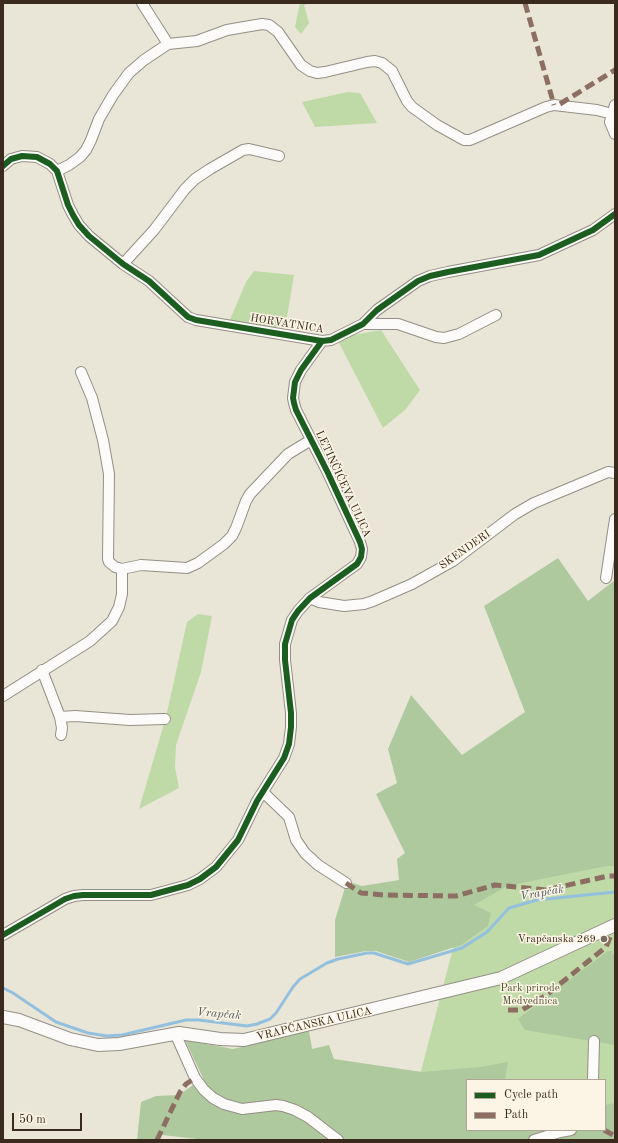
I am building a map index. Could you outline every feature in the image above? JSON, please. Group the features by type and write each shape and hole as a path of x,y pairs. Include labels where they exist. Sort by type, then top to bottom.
{"street":[{"path":"142,3 168,44"},
{"path":"3,166 16,156 37,157 45,161 57,171 69,165 80,157 86,150 104,109 129,73 144,60 168,44 197,41 227,30 262,24 268,25 278,32 302,65 310,71 317,73 367,62 375,61 382,63 392,71 407,101 412,107 451,134 464,140 470,140 546,107 560,104 597,110 614,109 610,122 615,134"},
{"path":"123,264 154,230 185,190 196,179 210,169 243,150 249,149 279,156"},
{"name":"HORVATNICA","path":"57,171 68,205 79,226 106,251 149,282 188,317 196,320 322,341 331,340 363,324 377,310 418,281 430,276 448,272 538,255 593,230 615,214"},
{"name":"HORVATNICA","path":"363,324 398,324 436,337 444,338 459,334 496,315"},
{"name":"LETINČIĆEVA ULICA","path":"3,935 48,908 74,896 151,895 188,885 200,879 216,867 238,840 263,792 284,758 289,744 291,713 285,670 286,644 292,620 310,598 357,564 361,557 362,549 327,471 296,410 293,398 295,382 301,370 322,341"},
{"path":"82,372 92,398 103,440 109,474 108,559 109,562 115,567 122,569 141,564 187,568 198,563 224,544 232,536 250,494 288,454 311,440"},
{"name":"SKENDERI","path":"310,598 319,602 344,606 364,604 373,601 412,584 453,561 515,514 534,504 608,472 615,473"},
{"path":"606,578 615,519"},
{"path":"3,696 90,641 112,621 119,607 122,594 122,569"},
{"path":"42,670 60,717 62,728 61,735"},
{"path":"60,717 75,716 130,720 165,719"},
{"path":"263,792 288,817 296,840 304,853 318,865 346,883"},
{"name":"VRAPČANSKA ULICA","path":"3,1017 19,1020 70,1039 98,1045 119,1044 175,1033 220,1039 249,1039 501,978 615,925"},
{"path":"175,1033 195,1078 204,1090 213,1098 229,1106 242,1109 276,1105 295,1110 338,1140"},
{"path":"593,1079 594,1041"},
{"path":"534,1140 566,1131"}],"green space":[{"path":"300,3 312,3 304,5 309,23 301,34 295,27"},
{"path":"348,92 360,93 377,123 315,127 302,102"},
{"path":"254,271 294,275 286,323 271,329 229,322 246,282"},
{"path":"381,330 420,390 406,409 383,428 338,341 353,335"},
{"path":"558,558 588,601 615,580 615,866 607,866 507,886 474,905 491,913 488,926 461,945 409,962 376,951 366,951 335,957 335,920 347,881 362,886 399,880 397,859 405,853 376,794 397,783 388,749 411,695 462,755 525,712 484,606"},
{"path":"198,614 212,616 201,672 176,745 175,767 179,788 139,809 166,717 187,622"},
{"name":"Park prirode Medvednica","path":"615,694 615,1140 403,1140 488,814"},
{"path":"608,951 613,951 612,954 615,954 615,1045 525,1030 518,1019"},
{"path":"309,1031 312,1049 329,1045 334,1059 422,1072 480,1067 508,1062 505,1079 466,1079 466,1131 606,1131 606,1105 615,1103 615,1140 206,1140 162,1135 155,1140 137,1140 141,1102 156,1096 179,1095 203,1078 185,1040 233,1049"}],"waterway":[{"name":"Vrapčak","path":"3,988 56,1022 88,1033 107,1036 122,1035 186,1020 199,1020 247,1026 270,1019 300,979 327,963 338,959 374,953 408,964 462,948 487,932 509,908 537,900 615,892"}],"marked path":[{"path":"525,3 554,105"},
{"path":"560,104 615,70"},
{"path":"346,883 361,893 384,895 456,896 495,885 546,890 608,876 615,876"},
{"path":"508,1010 522,1010 545,996 606,947 611,935"},
{"path":"157,1140 180,1092 186,1084 195,1078"},
{"path":"606,1131 615,1136"}],"cycle path":[{"path":"3,166 11,159 22,156 37,157 50,164 57,171 68,205 79,225 89,236 123,264 149,281 188,317 196,320 322,341 331,340 363,324 377,310 418,281 430,276 448,272 539,255 593,230 615,214"},
{"path":"3,935 65,899 74,896 151,895 188,885 200,879 216,867 238,840 257,801 284,758 289,744 291,727 285,644 292,620 310,598 357,564 361,557 362,549 327,471 296,410 293,398 295,382 301,370 322,341"}],"place":[{"name":"Vrapčanska 269","path":"604,939"}]}
